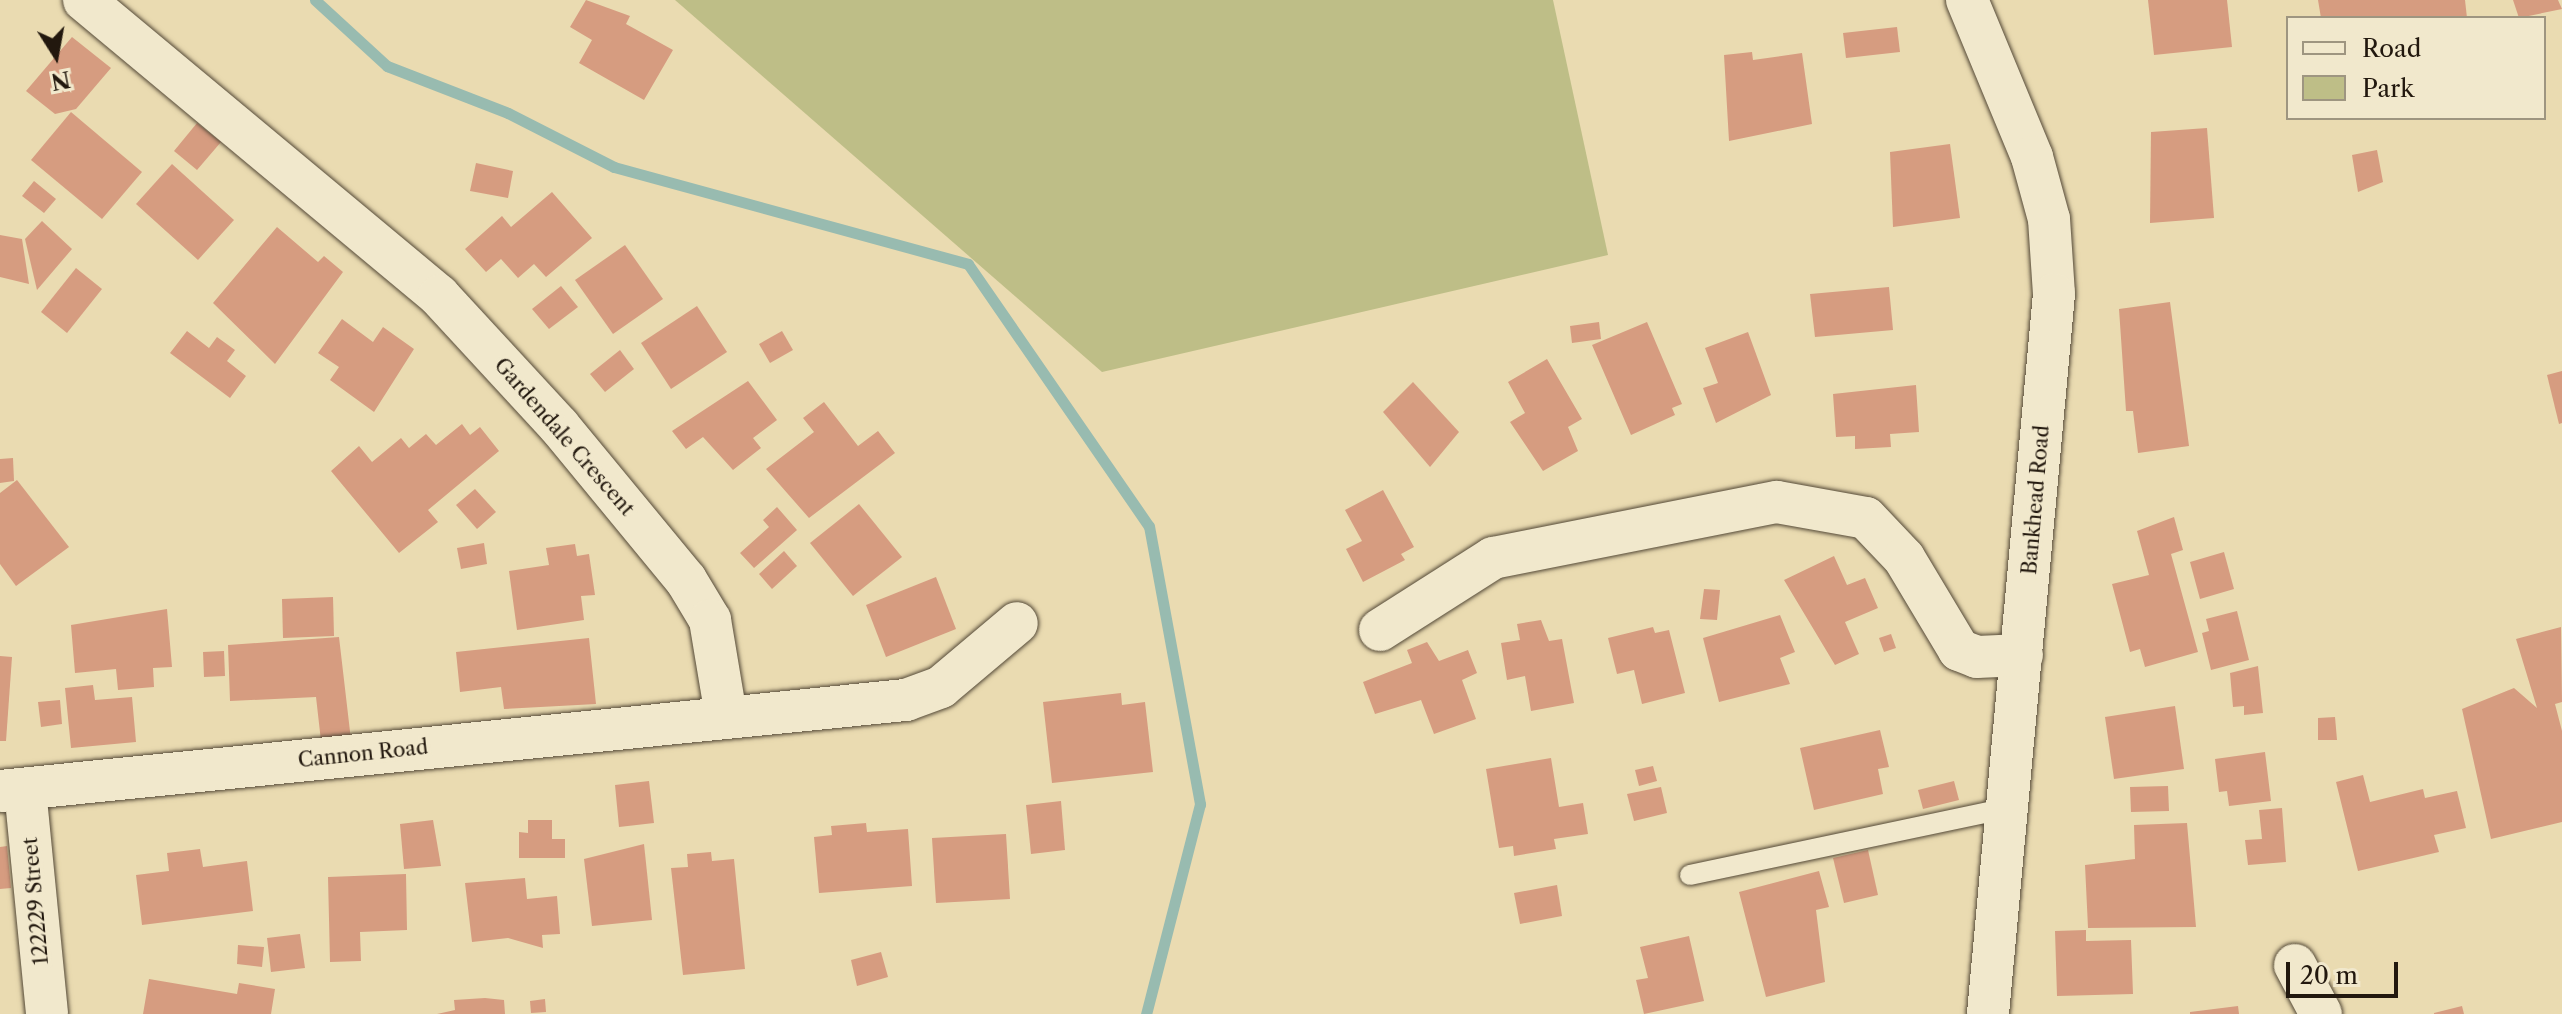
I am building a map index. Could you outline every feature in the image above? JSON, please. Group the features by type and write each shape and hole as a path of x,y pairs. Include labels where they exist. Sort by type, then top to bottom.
{"street":[{"name":"Gardendale Crescent","path":"84,0 439,296 559,426 686,580 710,620 726,716"},
{"name":"Bankhead Road","path":"1967,0 2032,157 2049,219 2054,294 1988,1014"},
{"path":"1380,630 1493,558 1777,502 1866,518 1904,558 1959,650 1977,657 2022,655"},
{"path":"726,716 906,700 941,687 1017,623"},
{"name":"Cannon Road","path":"13,790 726,716"},
{"name":"122229 Street","path":"13,790 47,1014"},
{"path":"2295,965 2321,1014"}],"lane":[{"path":"1690,875 2007,808"}],"green space":[{"path":"675,0 1553,0 1608,255 1102,372"}],"building":[{"path":"586,0 630,16 626,24 673,50 644,100 579,63 592,40 570,27"},
{"path":"2148,0 2227,0 2232,47 2154,55"},
{"path":"2318,0 2465,0 2467,16 2321,16"},
{"path":"2513,0 2558,0 2562,9 2529,16 2518,16"},
{"path":"1897,27 1900,52 1846,58 1843,33"},
{"path":"72,37 111,68 76,109 55,114 26,91"},
{"path":"1752,52 1753,60 1802,53 1812,124 1729,141 1724,55"},
{"path":"71,112 142,172 102,219 31,160"},
{"path":"197,123 221,142 197,170 174,151"},
{"path":"2207,128 2214,218 2150,223 2151,132"},
{"path":"1950,144 1960,218 1893,227 1890,152"},
{"path":"2377,150 2383,182 2358,192 2352,155"},
{"path":"476,163 513,171 508,198 470,191"},
{"path":"172,164 234,220 198,260 136,204"},
{"path":"34,181 56,199 44,213 22,196"},
{"path":"552,192 592,238 546,277 534,264 518,278 501,259 486,272 465,249 502,216 511,227"},
{"path":"42,221 72,249 37,290 25,239"},
{"path":"277,227 318,262 324,256 343,272 275,364 213,303"},
{"path":"0,235 22,239 29,284 0,277"},
{"path":"625,245 663,299 613,334 575,280"},
{"path":"76,268 102,289 67,333 41,312"},
{"path":"561,286 578,307 549,329 532,309"},
{"path":"1889,287 1893,330 1815,337 1810,294"},
{"path":"2170,302 2189,446 2138,453 2133,411 2126,411 2119,309"},
{"path":"697,306 727,352 671,389 641,343"},
{"path":"342,319 373,342 383,327 414,349 374,412 330,380 339,367 318,353"},
{"path":"1599,322 1601,339 1572,343 1570,326"},
{"path":"1647,322 1682,404 1672,408 1675,415 1631,435 1592,345"},
{"path":"187,331 209,348 217,337 235,350 227,361 246,376 230,398 170,353"},
{"path":"782,331 793,350 770,363 759,344"},
{"path":"1748,332 1771,395 1716,423 1703,388 1718,383 1705,348"},
{"path":"620,350 634,369 605,392 590,374"},
{"path":"1547,359 1582,419 1568,427 1578,451 1543,471 1510,422 1525,413 1508,382"},
{"path":"2562,371 2562,423 2559,424 2547,375"},
{"path":"748,381 777,420 753,438 761,448 733,470 703,437 686,449 672,431"},
{"path":"1413,382 1459,432 1430,467 1383,412"},
{"path":"1916,385 1919,432 1890,434 1891,447 1855,449 1855,436 1836,437 1833,394"},
{"path":"824,402 858,446 878,431 895,453 809,518 766,469 814,432 803,418"},
{"path":"462,424 470,435 480,427 499,451 428,510 438,522 399,553 331,471 359,446 372,462 401,438 409,448 426,434 436,445"},
{"path":"13,458 14,481 0,483 0,459"},
{"path":"17,480 69,547 16,586 0,564 0,493"},
{"path":"475,489 496,512 477,529 456,505"},
{"path":"1383,490 1414,547 1401,554 1405,560 1363,582 1346,549 1362,541 1345,510"},
{"path":"859,504 902,557 853,596 810,543"},
{"path":"777,507 797,530 754,568 740,553 769,527 763,520"},
{"path":"2174,517 2183,550 2171,554 2198,652 2145,667 2140,649 2130,652 2112,584 2149,575 2137,531"},
{"path":"484,543 487,564 461,569 457,548"},
{"path":"575,544 577,556 589,554 595,595 581,596 584,620 517,630 509,571 549,565 546,548"},
{"path":"784,551 797,566 772,589 759,574"},
{"path":"2224,552 2234,589 2200,599 2190,562"},
{"path":"1834,556 1847,585 1865,578 1878,608 1845,622 1859,654 1835,665 1784,580"},
{"path":"936,577 956,629 886,657 866,605"},
{"path":"1704,589 1720,590 1717,620 1700,619"},
{"path":"333,597 334,636 283,638 282,599"},
{"path":"167,609 172,667 153,668 154,687 118,690 116,669 75,673 71,625"},
{"path":"2237,611 2249,660 2211,670 2202,633 2209,631 2206,619"},
{"path":"1780,615 1795,652 1780,658 1790,684 1719,702 1703,638"},
{"path":"1541,620 1549,641 1562,639 1574,703 1531,711 1525,676 1507,680 1501,643 1520,640 1517,624"},
{"path":"1653,627 1655,633 1669,630 1685,693 1642,704 1634,670 1617,674 1608,638"},
{"path":"2561,627 2562,702 2555,704 2562,731 2562,822 2491,839 2462,709 2514,688 2537,708 2516,639"},
{"path":"1891,634 1896,648 1884,652 1879,638"},
{"path":"339,637 351,740 321,741 316,697 230,701 228,645"},
{"path":"589,638 596,704 504,709 501,687 460,692 456,652"},
{"path":"1427,642 1439,661 1468,650 1477,673 1462,680 1476,719 1434,734 1421,700 1375,714 1363,682 1412,663 1407,650"},
{"path":"224,651 225,676 204,677 203,652"},
{"path":"0,656 12,657 6,741 0,741"},
{"path":"2258,666 2263,713 2244,715 2244,706 2233,707 2230,673"},
{"path":"93,685 95,700 132,697 136,742 71,748 65,688"},
{"path":"1121,693 1122,705 1145,702 1153,772 1052,783 1043,702"},
{"path":"60,700 62,724 41,727 38,702"},
{"path":"2175,706 2184,769 2114,779 2105,717"},
{"path":"2335,717 2337,740 2318,740 2318,718"},
{"path":"1880,730 1889,767 1878,769 1883,794 1814,810 1800,748"},
{"path":"2265,752 2271,801 2229,806 2227,791 2219,792 2215,759"},
{"path":"1551,758 1559,807 1583,803 1588,834 1554,839 1556,849 1514,856 1513,846 1499,848 1486,769"},
{"path":"1653,766 1657,781 1639,786 1635,770"},
{"path":"2363,775 2370,802 2423,789 2425,798 2457,791 2466,828 2434,835 2439,852 2358,871 2336,782"},
{"path":"649,781 654,823 619,827 615,785"},
{"path":"1954,781 1959,800 1923,809 1918,790"},
{"path":"2168,786 2169,811 2131,812 2130,787"},
{"path":"1661,787 1667,813 1634,821 1627,794"},
{"path":"1061,801 1065,850 1031,854 1026,805"},
{"path":"2282,808 2286,862 2248,865 2245,840 2262,839 2259,810"},
{"path":"433,820 441,866 404,869 400,824"},
{"path":"528,820 552,820 552,839 565,839 565,858 519,858 519,832 528,833"},
{"path":"866,823 867,832 908,829 912,886 819,893 814,837 832,835 831,826"},
{"path":"2187,823 2196,927 2088,928 2085,865 2135,859 2134,825"},
{"path":"1006,834 1010,899 936,903 932,838"},
{"path":"644,844 652,920 592,926 584,859"},
{"path":"7,846 11,888 0,889 0,847"},
{"path":"200,849 203,867 247,861 253,911 142,925 136,875 169,871 167,853"},
{"path":"1868,850 1878,895 1844,903 1833,858"},
{"path":"711,852 712,861 734,859 745,969 683,975 671,868 688,867 687,854"},
{"path":"1819,871 1829,907 1816,910 1825,982 1766,997 1739,892"},
{"path":"406,874 407,930 360,932 361,961 330,962 328,877"},
{"path":"525,878 527,899 557,896 560,934 542,935 543,948 508,938 472,942 465,883"},
{"path":"1557,885 1562,916 1520,924 1514,893"},
{"path":"2086,930 2086,941 2131,940 2133,994 2057,996 2055,931"},
{"path":"300,934 305,968 271,972 267,938"},
{"path":"1689,936 1704,1001 1644,1014 1636,980 1648,978 1640,947"},
{"path":"238,945 264,947 262,967 237,964"},
{"path":"881,952 888,977 857,986 851,960"},
{"path":"149,979 237,994 239,983 275,989 271,1014 143,1014"},
{"path":"545,999 546,1012 531,1013 530,1001"},
{"path":"454,1000 504,1000 505,1014 437,1014 455,1010"},
{"path":"2238,1006 2239,1014 2190,1014 2190,1012"},
{"path":"2462,1006 2464,1014 2434,1014 2434,1013"}],"waterway":[{"path":"315,0 387,66 508,113 614,167 968,264 1149,526 1200,804 1146,1014"}]}
